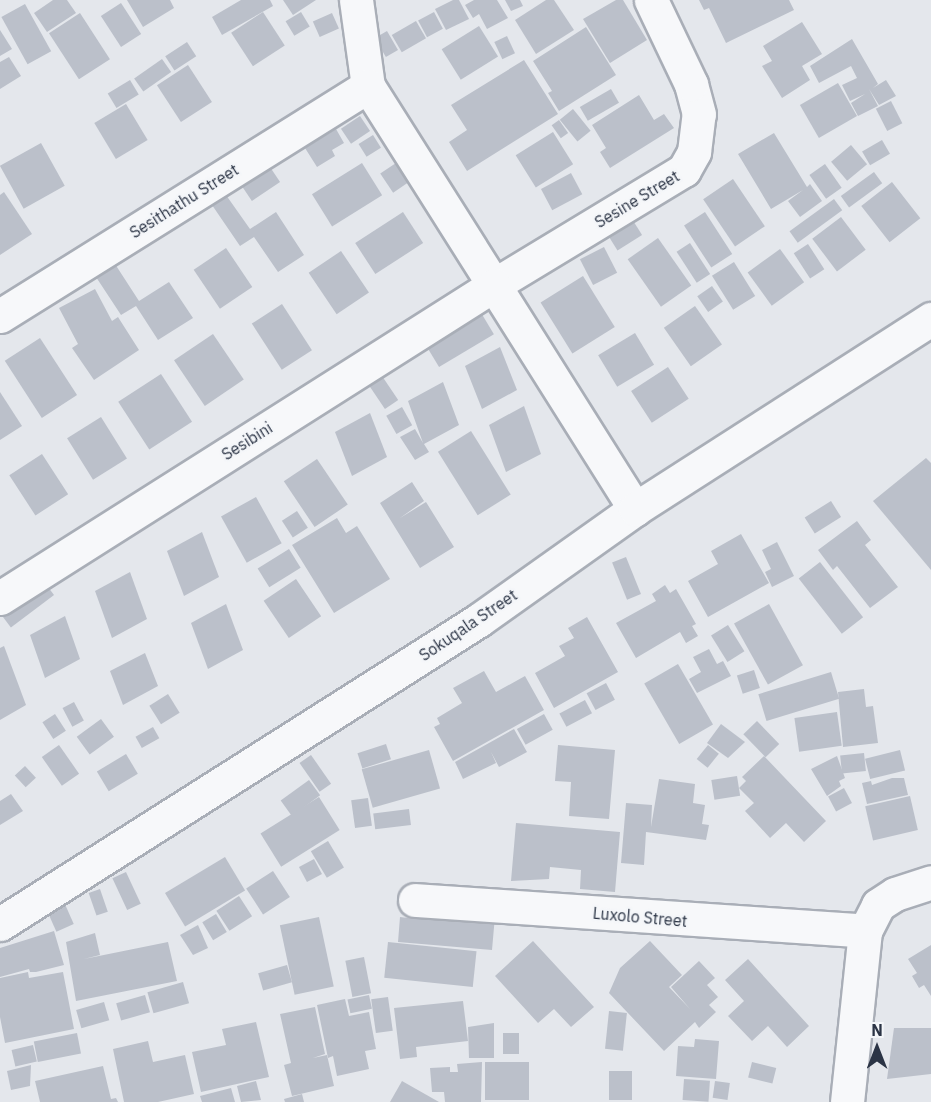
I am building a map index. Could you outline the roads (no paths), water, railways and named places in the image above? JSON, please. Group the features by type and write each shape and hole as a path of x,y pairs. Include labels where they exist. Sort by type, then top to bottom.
{"street":[{"path":"356,0 368,86 635,509"},
{"name":"Sesine Street","path":"494,285 684,170 694,152 699,114 690,84 651,0"},
{"name":"Sesithathu Street","path":"0,316 368,86"},
{"name":"Sesibini","path":"0,598 494,285"},
{"name":"Sokuqala Street","path":"0,924 479,620 635,509 931,319"},
{"path":"847,1102 865,931 878,905 895,894 931,882"},
{"name":"Luxolo Street","path":"415,900 865,931"}]}
